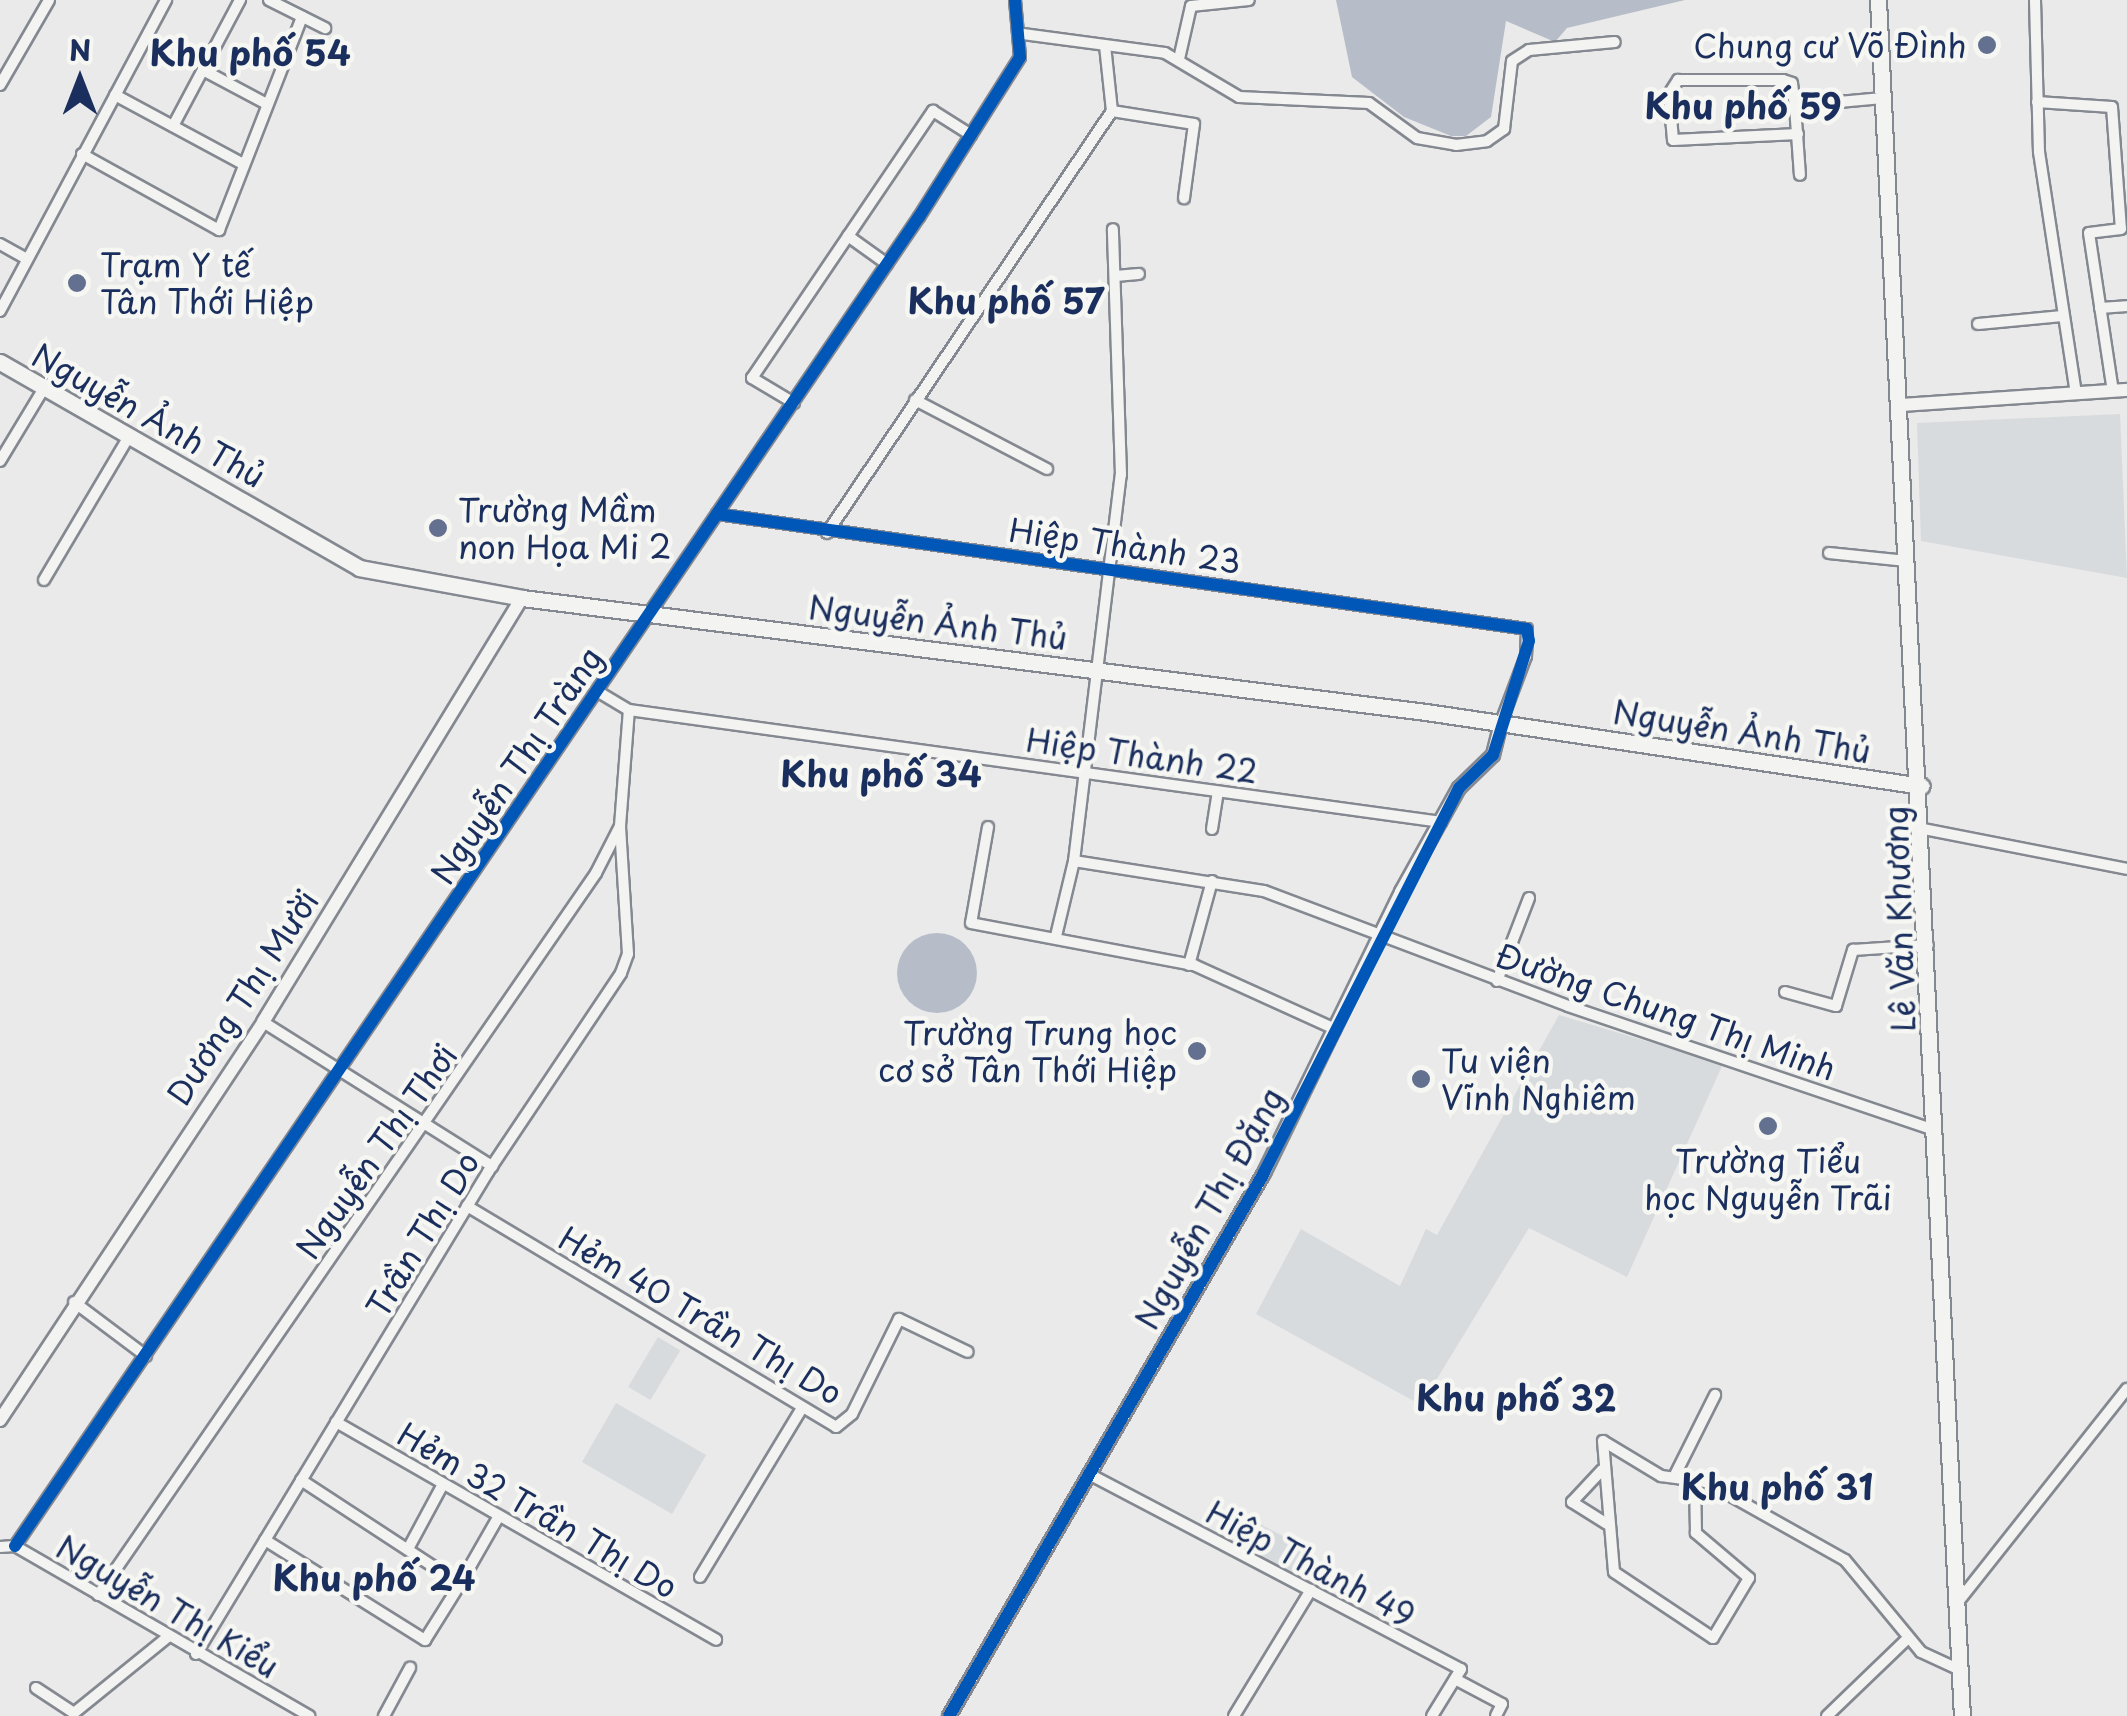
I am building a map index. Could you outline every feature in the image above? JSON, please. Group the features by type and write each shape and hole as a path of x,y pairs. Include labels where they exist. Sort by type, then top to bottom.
{"main road":[{"name":"Lê Văn Khương","path":"1878,0 1922,786 1962,1716"},
{"name":"Nguyễn Ảnh Thủ","path":"0,362 358,568 522,598 1501,722 1922,786"}],"street":[{"path":"0,85 49,0"},
{"path":"0,312 166,0"},
{"path":"173,126 240,0"},
{"path":"269,0 325,28"},
{"path":"1015,0 1023,34 1179,59 1239,98 1369,103 1417,138 1456,145 1487,141 1504,129 1512,61 1529,50 1615,42"},
{"path":"1179,59 1191,6 1249,0"},
{"path":"2035,0 2037,102 2076,393"},
{"path":"82,154 219,230 302,17"},
{"name":"Nguyễn Thị Tràng","path":"0,1558 146,1356 342,1065 602,694 645,615 794,403 972,135 1020,57 1023,34"},
{"path":"827,533 1112,110 1105,46"},
{"path":"202,70 267,104"},
{"path":"1798,134 1673,140 1665,112 1678,80 1789,80 1795,106 1798,134 1800,175"},
{"path":"115,95 242,164"},
{"path":"1795,106 1883,98"},
{"path":"1900,405 2120,390 2100,308 2088,233 2124,229 2121,131 2106,102 2037,102"},
{"path":"1112,110 1194,124 1184,198"},
{"path":"794,403 752,378 932,111 972,135"},
{"path":"1056,936 1074,861 1079,771 1121,475 1112,229"},
{"path":"848,236 888,264"},
{"path":"0,244 27,258"},
{"path":"1115,276 1139,274"},
{"path":"2100,308 2127,306"},
{"path":"1978,324 2063,316"},
{"path":"0,461 44,388"},
{"path":"915,400 1047,469"},
{"path":"44,580 130,436"},
{"name":"Hiệp Thành 23","path":"717,514 827,533 1527,629 1526,656 1501,722"},
{"path":"1828,554 1907,561"},
{"name":"Dương Thị Mười","path":"0,1420 73,1301 262,1022 522,598"},
{"name":"Hiệp Thành 22","path":"602,694 628,710 1441,822"},
{"name":"Nguyễn Thị Thơi","path":"98,1596 567,919 620,826 628,710"},
{"name":"Nguyễn Thị Đặng","path":"949,1716 1264,1172 1459,788 1494,755 1501,722"},
{"path":"1212,830 1218,792"},
{"name":"Trần Thị Do","path":"196,1654 492,1166 622,973 628,942 620,826"},
{"path":"988,827 970,923 1190,964 1335,1029"},
{"path":"1924,829 2127,869"},
{"name":"Đường Chung Thị Minh","path":"1074,861 1264,891 1497,981 1934,1130"},
{"path":"1190,964 1212,881"},
{"path":"1497,981 1528,898"},
{"path":"1785,992 1836,1006 1853,950 1929,945"},
{"path":"262,1022 342,1065 492,1166"},
{"name":"Hẻm 40 Trần Thị Do","path":"468,1206 836,1428 852,1414 900,1318 968,1352"},
{"path":"73,1301 146,1356"},
{"path":"1958,1602 2127,1389"},
{"path":"1674,1478 1715,1396"},
{"path":"700,1577 802,1408"},
{"name":"Hẻm 32 Trần Thị Do","path":"336,1422 716,1640"},
{"path":"1695,1479 1696,1533 1749,1578 1713,1638 1614,1572 1602,1441 1674,1478 1695,1479 1845,1560 1908,1638 1936,1663 1960,1670"},
{"path":"1602,1470 1572,1502 1607,1524"},
{"name":"Hiệp Thành 49","path":"1089,1474 1461,1669 1454,1679"},
{"path":"301,1480 460,1584"},
{"path":"408,1549 443,1484"},
{"path":"265,1540 425,1640 499,1516"},
{"name":"Nguyễn Thị Kiểu","path":"8,1547 309,1716"},
{"path":"1234,1716 1311,1590"},
{"path":"36,1688 74,1713 168,1638"},
{"path":"1827,1716 1908,1638"},
{"path":"384,1716 410,1668"},
{"path":"1432,1716 1454,1679 1504,1705 1496,1716"}],"shaded area":[{"path":"1336,0 1685,0 1567,28 1555,42 1506,21 1491,117 1466,136 1451,136 1404,117 1352,77"},
{"path":"2120,414 2127,578 1921,541 1917,423"},
{"path":"937,933 952,936 965,945 974,958 974,988 965,1001 952,1010 937,1013 922,1010 909,1001 900,988 897,973 900,958 909,945 922,936"},
{"path":"1559,1015 1723,1064 1627,1277 1529,1228 1421,1405 1256,1314 1301,1229 1400,1286 1426,1229 1437,1235"},
{"path":"658,1337 680,1350 650,1400 628,1387"},
{"path":"616,1403 706,1455 672,1514 582,1462"},
{"path":"1260,1524 1309,1550 1296,1574 1247,1548"}],"cycle path":[{"path":"15,1546 919,217 1020,57 1015,0"},
{"path":"717,514 1527,629 1529,641 1493,755 1459,788 1264,1173 949,1716"}],"place":[{"name":"Chung cư Võ Đình","path":"1987,45"},
{"name":"Trạm Y tế Tân Thới Hiệp","path":"77,283"},
{"name":"Trường Mầm non Họa Mi 2","path":"438,528"},
{"name":"Trường Trung học cơ sở Tân Thới Hiệp","path":"1197,1051"},
{"name":"Tu viện Vĩnh Nghiêm","path":"1421,1079"},
{"name":"Trường Tiểu học Nguyễn Trãi","path":"1768,1126"}],"district":[{"name":"Khu phố 54","path":"250,52"},
{"name":"Khu phố 59","path":"1743,105"},
{"name":"Khu phố 57","path":"1006,300"},
{"name":"Khu phố 34","path":"881,773"},
{"name":"Khu phố 32","path":"1516,1397"},
{"name":"Khu phố 31","path":"1777,1486"},
{"name":"Khu phố 24","path":"374,1577"}]}
